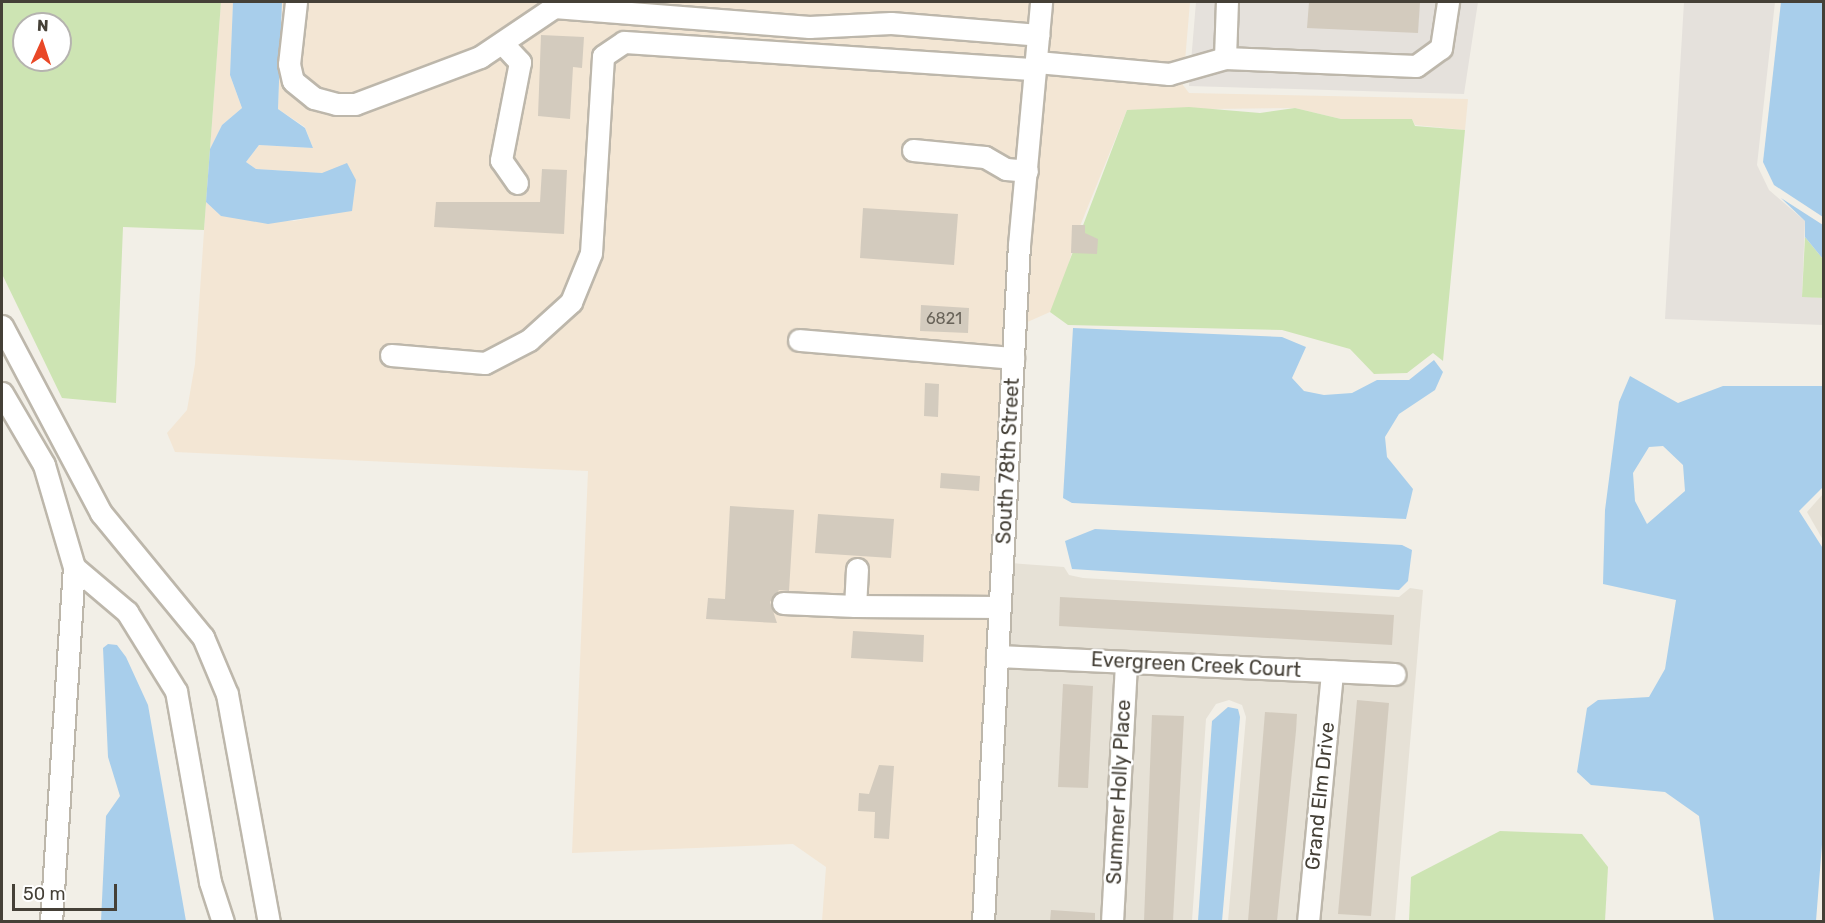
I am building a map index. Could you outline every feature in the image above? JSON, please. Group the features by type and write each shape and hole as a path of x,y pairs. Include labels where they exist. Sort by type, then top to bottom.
{"street":[{"path":"296,2 289,64 293,81 314,98 336,104 355,104 503,44 553,4 798,26 891,23 1039,35"},
{"name":"South 78th Street","path":"983,921 1013,358 1041,2"},
{"path":"1225,58 1227,2"},
{"path":"392,355 485,363 529,340 571,302 591,254 603,56 624,42 1169,74 1225,58 1416,66 1441,48 1448,2"},
{"path":"503,44 520,62 501,160 517,183"},
{"path":"913,150 986,157 1006,169 1027,171"},
{"path":"2,326 102,513 203,637 227,694 269,921"},
{"path":"799,340 1013,358"},
{"path":"2,393 44,465 74,567 51,921"},
{"path":"74,567 127,612 176,691 210,882 223,921"},
{"path":"855,606 857,569"},
{"path":"783,603 1000,608"},
{"name":"Evergreen Creek Court","path":"997,656 1395,674"},
{"name":"Summer Holly Place","path":"1112,921 1126,662"},
{"name":"Grand Elm Drive","path":"1308,921 1332,671"}],"shaded area":[{"path":"221,2 233,2 230,75 242,108 222,125 210,149"},
{"path":"282,2 1034,2 976,921 822,921 826,867 793,844 572,853 588,471 175,452 167,433 187,410 195,364 206,202 221,216 294,221 319,216 322,173 256,169 246,162 259,145 313,148 305,127 278,109"},
{"path":"1048,2 1190,2 1183,85 1189,93 1468,99 1465,130 1415,125 1412,119 1341,119 1295,108 1127,110 1078,231 1060,294 1050,312 1023,324"},
{"path":"1196,2 1478,2 1464,94 1189,86"},
{"path":"1684,2 1775,2 1757,165 1769,190 1805,221 1802,296 1823,298 1823,325 1665,319"},
{"path":"1824,494 1823,540 1807,512"},
{"path":"1010,563 1064,567 1069,575 1083,578 1399,597 1410,588 1423,590 1395,921 1316,921 1339,680 1401,683 1402,667 1006,648"},
{"path":"1005,664 1118,669 1105,921 995,922"},
{"path":"1133,670 1324,679 1301,921 1228,921 1246,717 1242,705 1229,700 1216,704 1206,719 1192,921 1120,922"}],"green space":[{"path":"2,2 221,2 204,230 123,227 116,403 62,398 2,274"},
{"path":"1189,107 1260,113 1295,108 1341,119 1412,119 1415,126 1465,130 1443,361 1433,353 1407,373 1374,374 1350,349 1282,330 1068,325 1050,312 1127,110"},
{"path":"1805,237 1823,259 1824,298 1802,297"},
{"path":"1500,831 1582,834 1608,867 1605,921 1409,921 1411,877"}],"water":[{"path":"233,2 282,2 278,109 305,128 313,148 259,145 246,162 256,169 322,173 347,163 356,180 352,211 268,224 221,216 206,202 210,149 222,125 242,108 230,75"},
{"path":"1781,2 1823,2 1823,217 1774,185 1763,162"},
{"path":"1781,198 1823,225 1823,259 1805,237 1805,221"},
{"path":"1073,328 1282,337 1306,347 1292,378 1304,391 1324,395 1352,393 1377,380 1409,380 1434,360 1443,372 1435,390 1399,414 1385,437 1387,457 1413,489 1406,519 1072,503 1063,498"},
{"path":"1630,376 1678,403 1723,386 1823,386 1823,487 1799,511 1824,550 1824,819 1816,921 1714,921 1699,816 1665,792 1591,785 1577,772 1587,708 1598,700 1649,697 1665,669 1676,600 1603,584 1605,510 1619,402","holes":["1663,446 1683,465 1685,491 1647,524 1635,501 1633,473 1649,447"]},
{"path":"1095,529 1402,545 1412,550 1408,581 1399,590 1072,569 1065,541"},
{"path":"108,644 117,645 126,657 148,705 186,921 101,921 106,816 120,796 108,757 103,648"},
{"path":"1228,707 1238,709 1240,717 1222,921 1198,921 1212,721"}],"building":[{"path":"1309,2 1420,2 1418,33 1307,28"},
{"path":"541,35 584,37 582,68 573,67 570,119 538,116"},
{"path":"542,169 567,170 564,234 434,227 436,202 540,202"},
{"path":"863,208 958,214 954,265 860,258"},
{"path":"1072,225 1085,225 1085,233 1098,239 1097,254 1071,253"},
{"path":"921,305 969,308 968,333 920,331"},
{"path":"925,383 939,384 938,417 924,416"},
{"path":"941,473 980,476 979,491 940,488"},
{"path":"730,506 794,510 789,591 779,590 770,602 777,623 706,619 708,598 725,599"},
{"path":"818,514 894,519 891,558 815,553"},
{"path":"1060,597 1394,615 1392,645 1059,626"},
{"path":"853,631 924,635 923,662 851,658"},
{"path":"1063,684 1093,686 1088,788 1058,787"},
{"path":"1357,700 1389,703 1371,916 1338,914"},
{"path":"1265,712 1297,714 1296,731 1277,921 1248,921"},
{"path":"1152,715 1184,716 1173,921 1144,921"},
{"path":"879,765 894,766 889,839 874,838 875,812 858,811 859,793 869,794"},
{"path":"1051,910 1095,913 1095,921 1050,921"}]}
